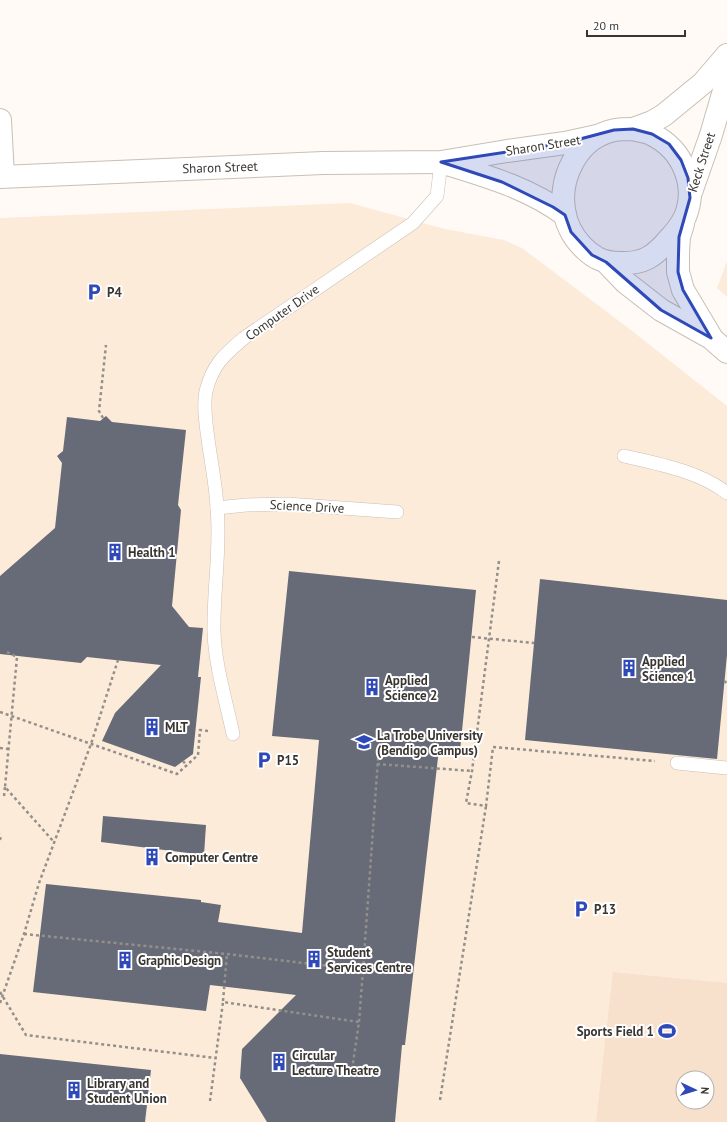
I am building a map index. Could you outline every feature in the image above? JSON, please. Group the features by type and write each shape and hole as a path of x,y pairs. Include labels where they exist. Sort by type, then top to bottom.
{"street":[{"path":"719,345 660,310 625,282 606,262 592,255 582,246 571,232 565,215 563,198 565,180 571,163 582,148 597,136 614,130 633,129 652,122 664,115 702,83 727,55"},
{"name":"Keck Street","path":"687,208 727,80"},
{"path":"0,120 1,176"},
{"path":"633,129 652,134 669,144 681,160 688,178 687,208 679,237 678,272 683,290 719,345"},
{"name":"Sharon Street","path":"1,176 323,163 441,162 565,143 597,136"},
{"name":"Sharon Street","path":"441,162 522,190 565,215"},
{"path":"606,262 639,262 648,258 661,249 673,234 687,208"}],"lane":[{"name":"Computer Drive","path":"233,734 217,657 214,633 218,533 217,508 205,419 206,392 216,365 224,355 244,338 413,223 438,196 441,162"},
{"path":"624,456 669,467 700,477 727,493"},
{"name":"Science Drive","path":"217,508 287,504 397,512"},
{"path":"677,762 727,768"}],"path":[{"path":"103,418 99,412 106,345"},
{"path":"486,806 466,804 472,771 499,561"},
{"path":"472,637 534,644"},
{"path":"4,796 17,657 7,652"},
{"path":"0,1003 24,934 39,883 91,744 118,660"},
{"path":"0,712 177,774 198,755 200,730 233,734"},
{"path":"316,1068 352,1070 363,970 379,745"},
{"path":"440,1100 486,806 493,747 677,762"},
{"path":"0,748 8,749"},
{"path":"183,761 187,766"},
{"path":"377,764 472,771"},
{"path":"5,786 54,842"},
{"path":"0,840 1,834"},
{"path":"24,934 227,954 363,970"},
{"path":"210,1101 223,1002 227,954"},
{"path":"0,992 26,1035 215,1058"},
{"path":"223,1002 358,1022"}],"highlighted area":[{"path":"633,129 652,134 669,144 681,160 688,178 690,198 679,237 678,272 683,290 711,338 661,310 606,262 592,255 571,232 565,215 553,207 502,182 441,162 565,143 614,130"}],"shaded area":[{"name":"La Trobe University (Bendigo Campus)","path":"350,203 445,229 504,240 522,248 631,330 727,406 727,1122 0,1122 0,218"},
{"path":"727,261 727,297 717,288"},
{"name":"Sports Field 1","path":"613,972 727,983 727,1122 596,1122"}],"building":[{"name":"Health 1","path":"106,416 112,422 186,430 178,505 181,510 172,606 189,627 203,628 198,677 201,677 193,754 175,767 102,741 115,713 161,665 87,657 81,663 0,654 0,576 55,528 62,463 57,456 63,451 67,417 100,421"},
{"path":"289,571 476,590 460,751 439,749 405,1045 402,1045 395,1122 267,1122 240,1078 242,1049 296,995 210,985 206,1011 33,992 46,884 201,900 201,902 221,905 218,922 302,933 319,740 272,736"},
{"name":"Applied Science 1","path":"540,579 727,600 727,655 717,759 525,740"},
{"path":"103,816 206,825 204,855 101,842"},
{"name":"Library and Student Union","path":"0,1054 151,1070 145,1122 0,1122"}],"place":[{"name":"P4","path":"94,292"},
{"name":"Health 1","path":"115,552"},
{"name":"Applied Science 1","path":"629,668"},
{"name":"Applied Science 2","path":"372,687"},
{"name":"MLT","path":"152,727"},
{"name":"La Trobe University (Bendigo Campus)","path":"364,742"},
{"name":"P15","path":"264,760"},
{"name":"Computer Centre","path":"152,857"},
{"name":"P13","path":"581,909"},
{"name":"Student Services Centre","path":"314,959"},
{"name":"Graphic Design","path":"125,960"},
{"name":"Sports Field 1","path":"667,1031"},
{"name":"Circular Lecture Theatre","path":"279,1062"},
{"name":"Library and Student Union","path":"74,1090"}]}
